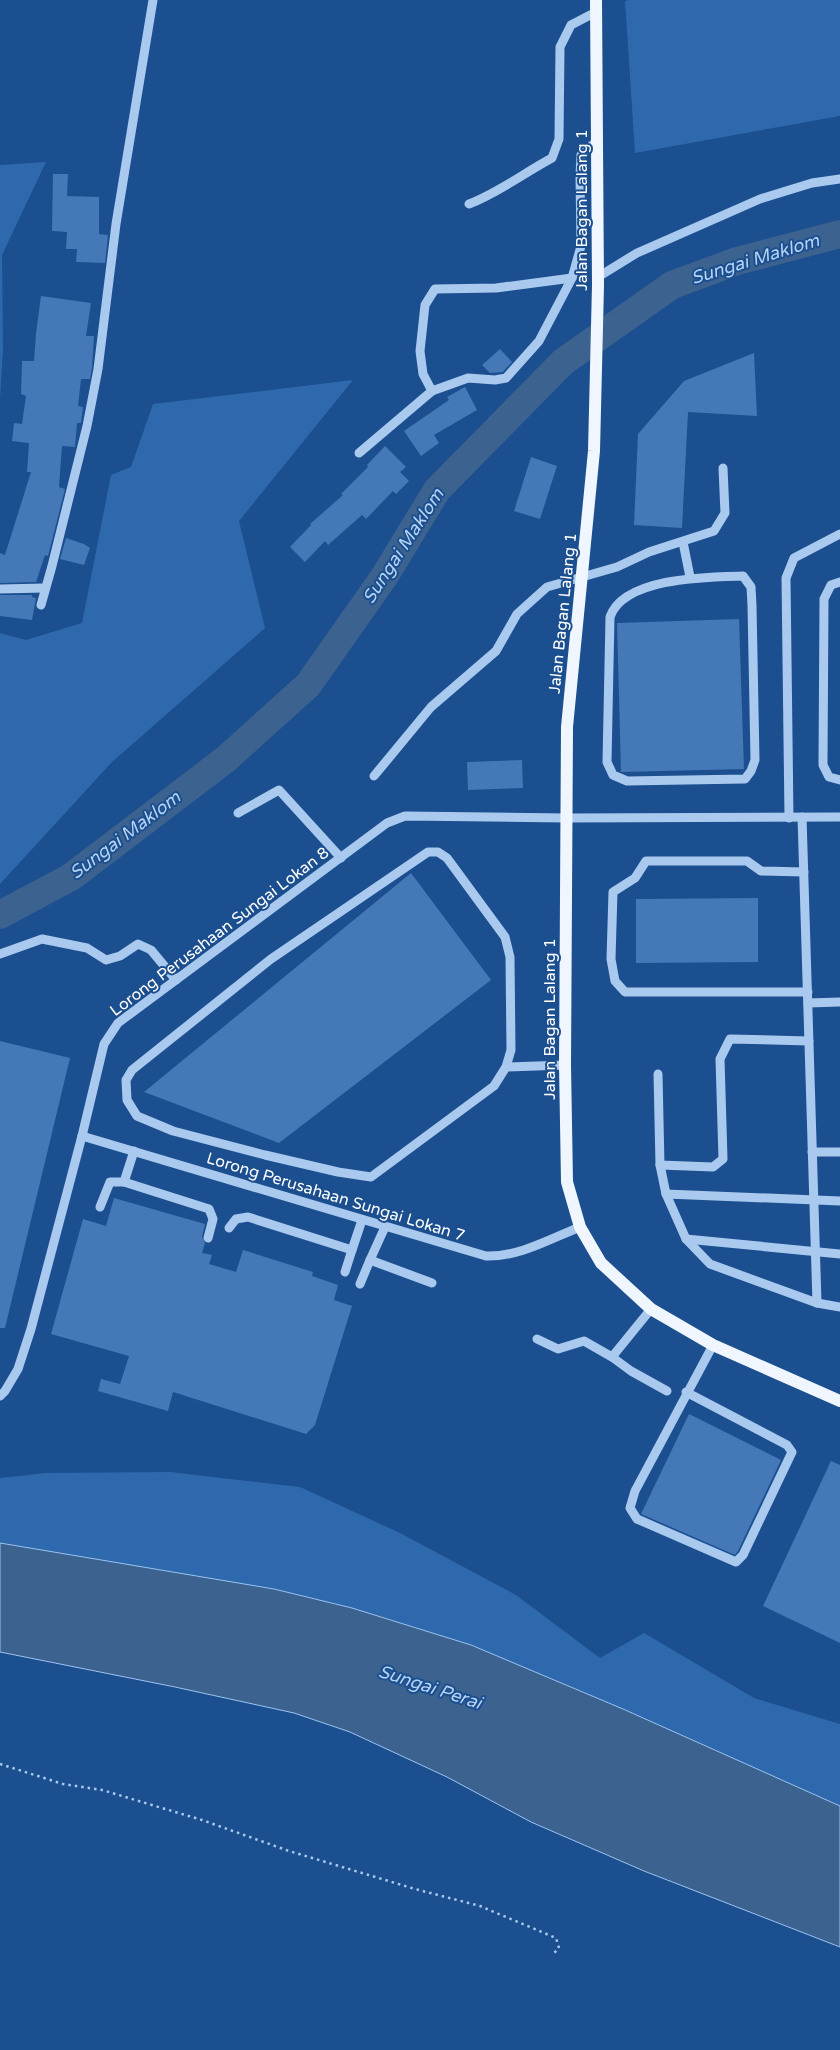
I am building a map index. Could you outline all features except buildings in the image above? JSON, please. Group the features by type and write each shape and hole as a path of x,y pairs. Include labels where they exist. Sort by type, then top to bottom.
{"main road":[{"name":"Jalan Bagan Lalang 1","path":"596,6 598,281 594,451 567,727 565,1065 567,1182 580,1227 601,1262 652,1309 713,1345 840,1401"}],"street":[{"path":"40,605 87,426 98,369 116,224 153,0"},
{"path":"469,204 490,196 516,178 552,158 559,139 560,47 571,25 596,6"},
{"path":"360,453 432,391 468,378 495,380 506,378 539,341 572,278 581,246 580,176 582,155 597,141"},
{"path":"598,281 637,253 760,199 812,183 840,179"},
{"path":"432,391 423,374 420,351 425,305 435,289 496,288 572,278"},
{"path":"374,776 431,707 496,651 518,614 548,587 617,567 649,552 714,531 725,514 723,468"},
{"path":"789,818 786,578 794,558 840,534"},
{"path":"683,542 690,577"},
{"path":"743,576 752,587 756,760 752,771 745,779 628,781 613,774 608,762 610,617 613,610 619,604 641,589 690,577 743,576"},
{"path":"840,582 832,585 824,599 824,765 829,777 840,780"},
{"path":"0,589 45,588"},
{"path":"238,813 279,790 341,858"},
{"name":"Lorong Perusahaan Sungai Lokan 8","path":"0,1396 5,1391 18,1368 82,1136 104,1044 118,1023 387,823 405,816 566,818 840,817"},
{"path":"802,817 817,1303"},
{"path":"428,852 438,852 447,858 505,937 510,957 511,980 511,1050 506,1067 494,1086 371,1177 329,1170 173,1131 137,1116 127,1100 126,1080 132,1070 271,959 428,852"},
{"path":"804,872 761,871 747,861 646,861 635,878 614,892 611,959 616,982 625,992 808,992"},
{"path":"0,954 42,939 88,948 106,960 120,956 138,944 151,950 176,980"},
{"path":"808,1003 840,1002"},
{"path":"660,1165 713,1167 723,1159 720,1059 730,1039 809,1041"},
{"path":"506,1067 565,1065"},
{"path":"658,1074 660,1165 666,1194 686,1239 710,1264 817,1303 840,1307"},
{"name":"Lorong Perusahaan Sungai Lokan 7","path":"82,1136 486,1256 502,1256 520,1251 580,1227"},
{"path":"124,1182 134,1151"},
{"path":"812,1152 840,1152"},
{"path":"100,1207 110,1182 124,1182 209,1210 214,1219 208,1238"},
{"path":"666,1194 840,1201"},
{"path":"229,1228 236,1219 248,1218 352,1250"},
{"path":"345,1272 362,1220"},
{"path":"360,1284 386,1227"},
{"path":"686,1239 840,1254"},
{"path":"370,1260 432,1283"},
{"path":"612,1357 652,1309"},
{"path":"537,1340 558,1349 584,1341 667,1391"},
{"path":"686,1392 787,1445 792,1452 743,1555 736,1562 638,1519 630,1508 635,1491 686,1392 713,1345"}],"path":[{"path":"0,1764 62,1784 102,1790 361,1873 480,1906 556,1938 560,1948 552,1955"}],"shaded area":[{"path":"840,0 840,116 635,153 625,1"},
{"path":"46,162 2,255 3,349 0,399 0,165"},
{"path":"353,380 239,521 265,628 112,762 0,884 0,633 26,640 82,623 111,475 131,467 153,404"},
{"path":"170,1472 300,1487 400,1533 516,1595 600,1658 644,1633 754,1698 840,1724 840,1806 623,1709 471,1645 352,1608 274,1589 0,1543 0,1478 46,1473"}],"water":[{"name":"Sungai Perai","path":"0,1543 274,1589 352,1608 471,1645 623,1709 840,1806 840,1947 644,1871 531,1822 447,1777 350,1732 294,1713 0,1652"}],"waterway":[{"name":"Sungai Maklom","path":"0,915 71,877 226,759 308,685 384,577 437,490 563,362 672,285 737,261 840,234"}]}
